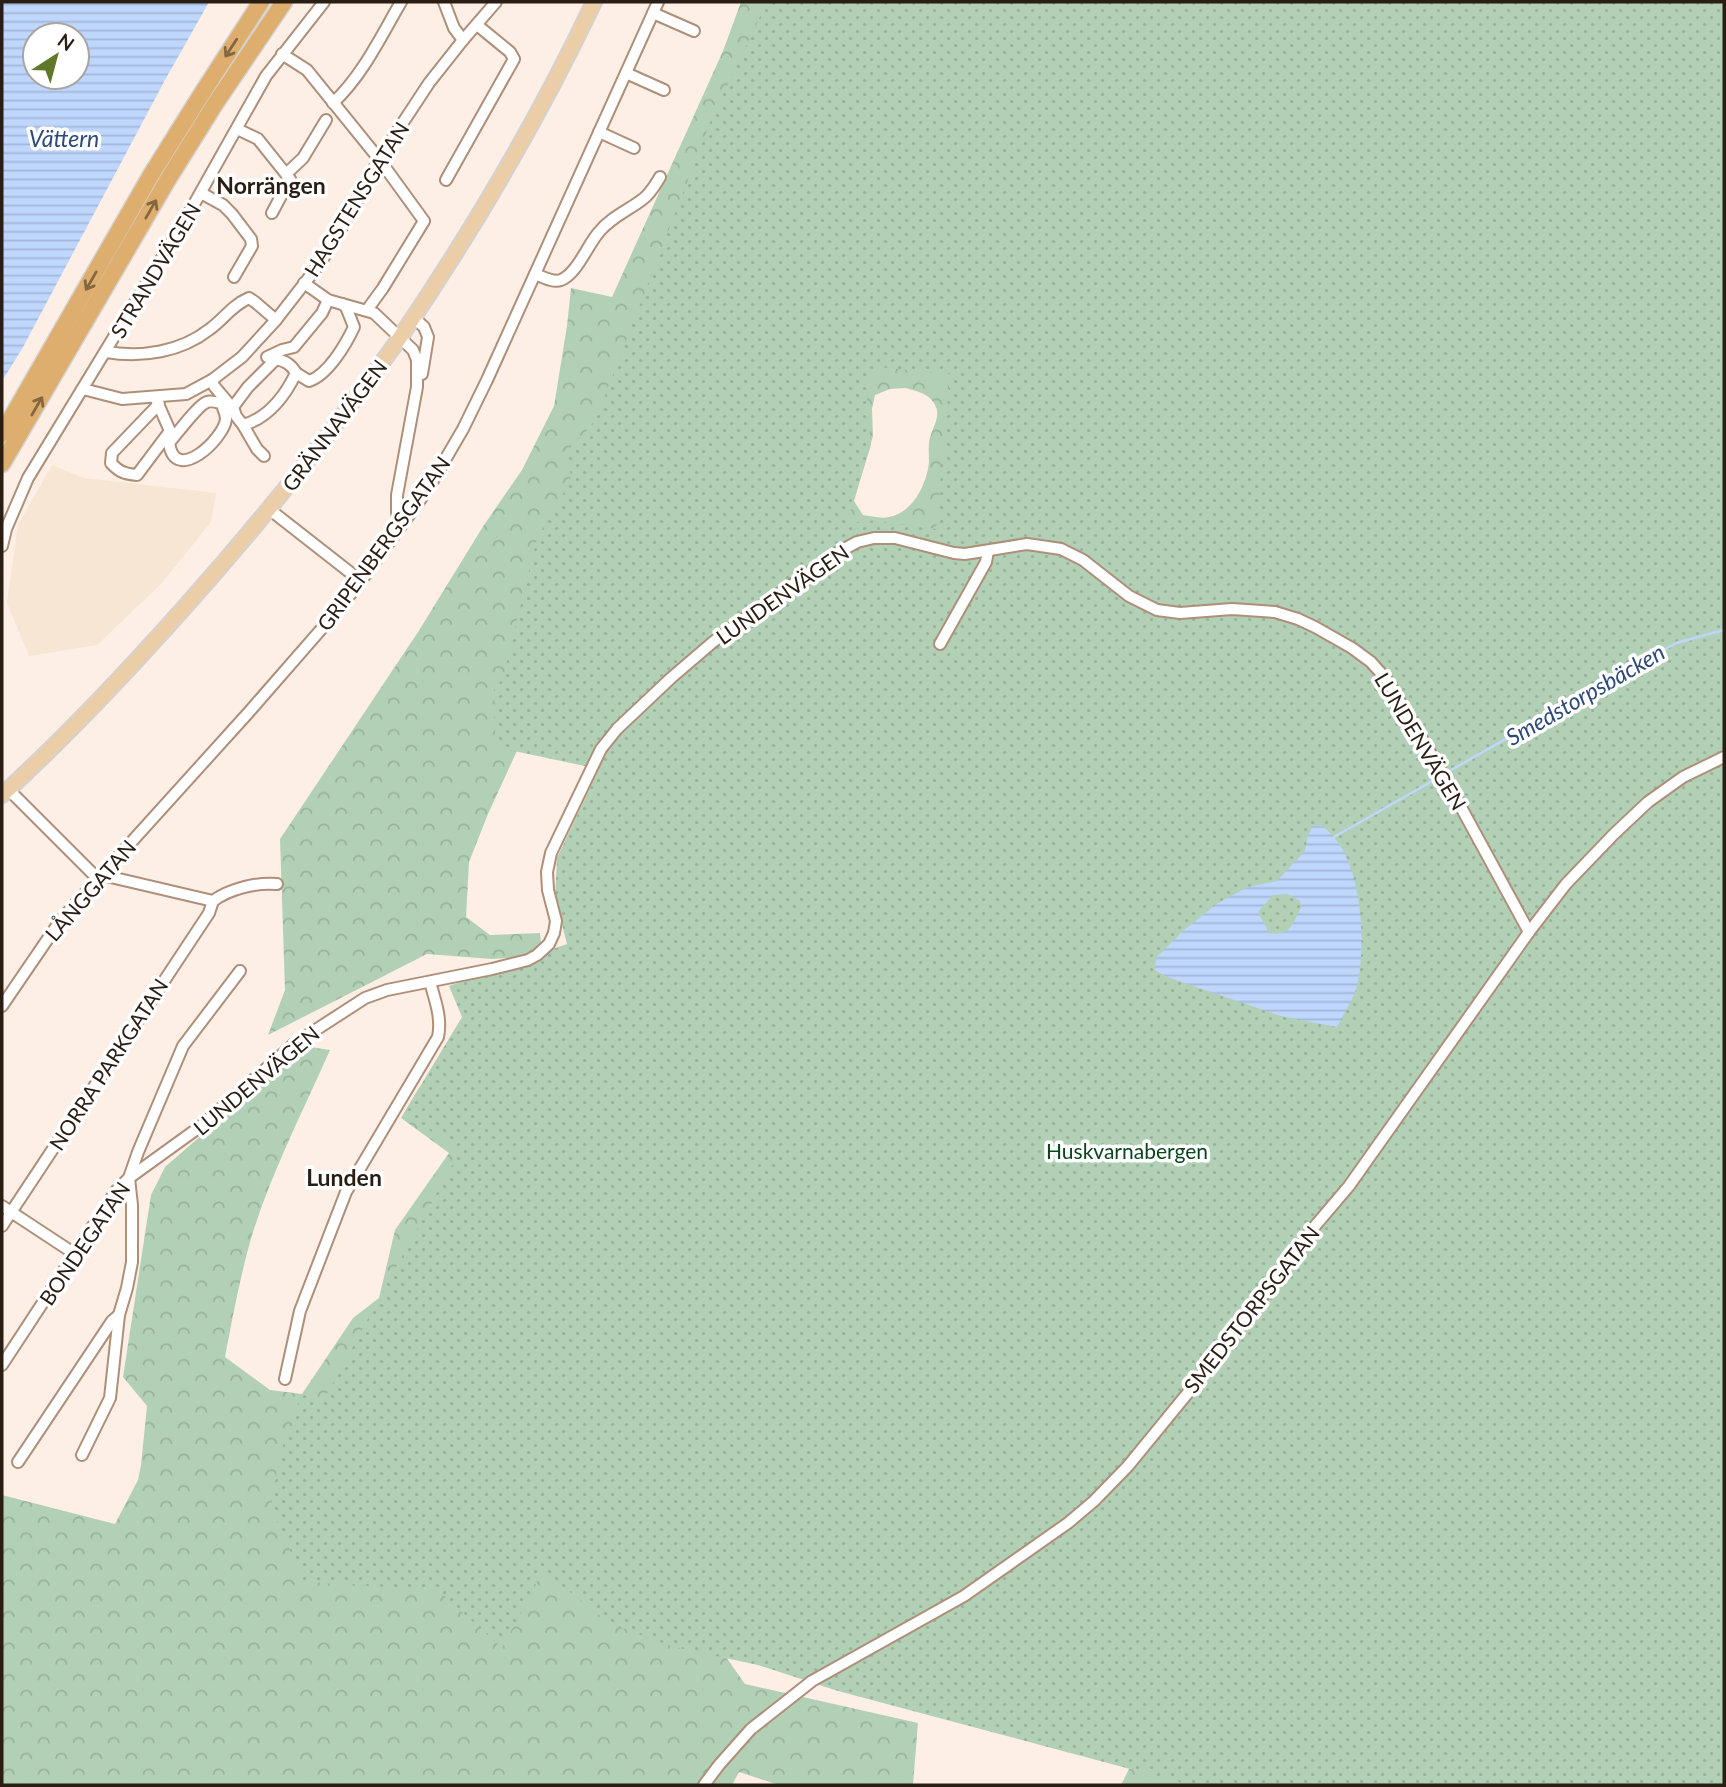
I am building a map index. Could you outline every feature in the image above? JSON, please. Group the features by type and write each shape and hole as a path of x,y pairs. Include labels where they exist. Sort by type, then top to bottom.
{"highway":[{"path":"2,434 151,175 261,2"},
{"path":"2,464 167,181 284,2"}],"main road":[{"name":"GRÄNNAVÄGEN","path":"5,792 81,718 153,642 320,446 400,337 485,203 531,124 594,2"}],"street":[{"name":"STRANDVÄGEN","path":"2,546 6,529 28,478 201,193 266,76 324,2"},
{"path":"333,103 356,78 401,2"},
{"path":"444,2 454,28 463,40"},
{"name":"HAGSTENSGATAN","path":"83,389 122,399 157,401 186,394 212,380 248,350 276,320 321,262 379,159 429,83 496,2"},
{"name":"GRIPENBERGSGATAN","path":"186,781 331,618 428,489 488,380 657,2"},
{"path":"653,13 694,32"},
{"path":"446,180 514,59 510,52 477,25"},
{"path":"282,54 307,70 379,159 424,221 367,310"},
{"path":"625,73 664,90"},
{"path":"286,174 303,158 326,120"},
{"path":"237,129 258,139 290,180 272,213"},
{"path":"599,132 634,148"},
{"path":"535,274 554,281 568,275 598,232 644,198 660,177"},
{"path":"201,193 223,205 251,239 252,246 234,277"},
{"path":"304,283 328,299 374,313 413,350 417,360 417,387"},
{"path":"106,352 152,354 183,345 197,339 218,323 230,309 248,298 276,320"},
{"path":"228,404 210,401 205,403 169,443 173,455 180,461 186,461 195,457 213,441 225,423 223,408 228,404 248,387 271,358 293,347 322,313 328,299"},
{"path":"248,350 284,360 296,373 309,381 316,379 338,355 354,327 346,307 340,303"},
{"path":"402,524 397,513 397,495 428,337 424,327 413,317"},
{"path":"243,425 252,422 274,406 296,373"},
{"path":"212,380 264,456"},
{"path":"157,401 170,431 137,475 117,470 111,463 113,453 157,401"},
{"path":"269,509 361,581"},
{"name":"LUNDENVÄGEN","path":"129,1178 201,1126 294,1044 365,998 387,990 528,960 537,955 549,944 555,933 556,921 548,890 547,872 551,853 601,749 627,718 713,642 837,553 857,542 874,538 895,538 954,553 976,553 1027,544 1061,549 1083,560 1129,596 1157,610 1189,613 1232,609 1275,612 1315,626 1352,648 1371,662 1387,680 1444,775 1529,932"},
{"path":"940,644 986,562 988,551"},
{"name":"SMEDSTORPSGATAN","path":"704,1785 751,1729 812,1681 964,1596 1068,1523 1094,1501 1128,1465 1214,1361 1315,1226 1349,1186 1566,884 1648,802 1683,777 1724,757"},
{"name":"LÅNGGATAN","path":"2,1006 60,921 186,781"},
{"path":"5,792 100,877 213,901 224,893 266,883 277,884"},
{"name":"NORRA PARKGATAN","path":"2,1226 6,1209 209,913 213,901"},
{"name":"BONDEGATAN","path":"2,1365 116,1191 129,1178 183,1046 240,971"},
{"path":"285,1379 300,1311 346,1192 438,1037 439,1014 430,982"},
{"path":"82,1455 110,1398 119,1315 132,1262 129,1178"},
{"path":"6,1209 75,1254"},
{"path":"18,1462 112,1321 119,1315"}],"shaded area":[{"path":"52,465 84,478 216,493 211,522 161,584 97,645 29,656 7,603 18,525"}],"green space":[{"path":"741,2 1724,2 658,1561 745,1684 918,1723 913,1785 779,1785 739,1772 732,1785 2,1785 2,1495 115,1524 138,1480 147,1406 123,1377 151,1195 165,1167 304,1046 330,1050 279,1162 253,1232 225,1357 270,1390 302,1394 353,1318 379,1298 395,1230 449,1153 401,1118 419,1088 563,951 570,938 560,900 557,858 605,770 522,740 469,862 466,917 490,935 540,933 541,943 534,950 519,957 492,959 427,954 268,1035 285,990 280,839 522,470 554,406 571,288 612,297 723,51","holes":["905,388 927,396 937,411 930,438 926,477 915,499 904,511 883,518 863,515 854,501 873,436 872,409 875,395 890,389"]},
{"name":"Huskvarnabergen","path":"767,2 1724,2 1724,1785 1190,1785 838,1691 758,1665 674,1647 611,1624 543,1571 502,1648 438,1590 304,1582 271,1507 277,1470 286,1434 302,1394 323,1401 460,1151 404,1113 462,1017 449,986 567,944 555,898 557,858 599,769 495,747 494,690 503,678 537,538 570,482 570,449 597,416 711,120","holes":["877,367 950,374 936,529 867,520 846,525 871,445 866,390"]},
{"path":"1142,1743 1225,1785 1121,1785"}],"water":[{"name":"Vättern","path":"2,2 209,2 165,80 22,349 2,381"},
{"path":"1321,825 1343,850 1351,868 1358,900 1361,951 1358,982 1337,1027 1281,1016 1167,977 1155,970 1156,958 1184,930 1218,903 1248,887 1277,881 1305,851 1313,826","holes":["1287,894 1299,900 1302,906 1286,932 1275,934 1268,931 1258,912 1273,895"]}],"waterway":[{"name":"Smedstorpsbäcken","path":"1451,770 1676,643 1724,630"},
{"name":"Smedstorpsbäcken","path":"1334,837 1436,779"}],"district":[{"name":"Norrängen","path":"271,185"},
{"name":"Lunden","path":"344,1177"}]}
